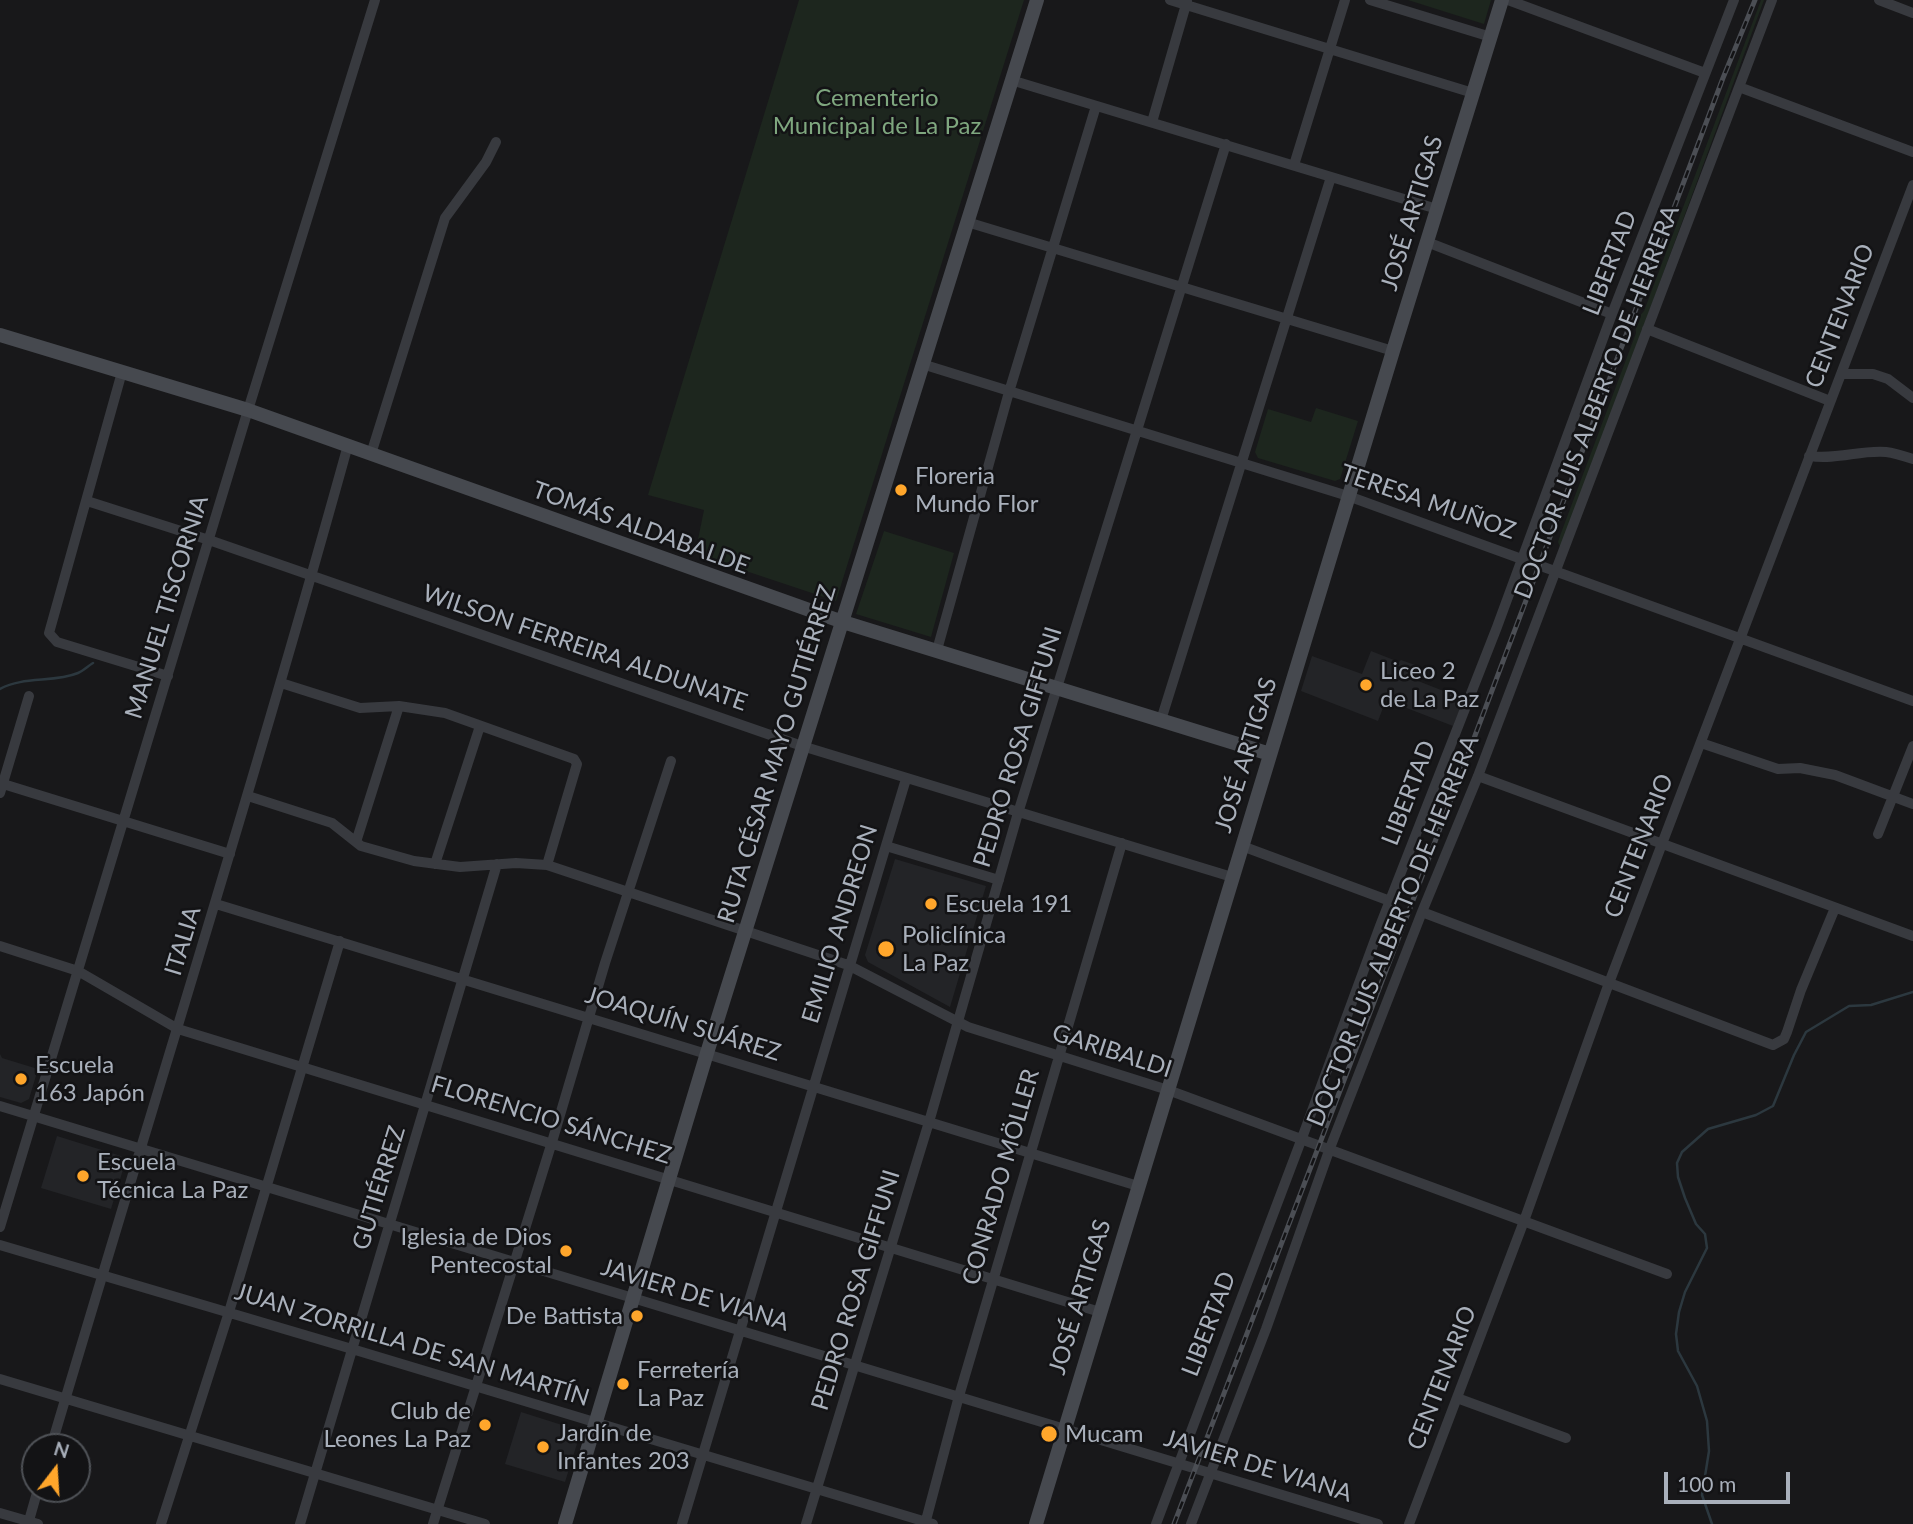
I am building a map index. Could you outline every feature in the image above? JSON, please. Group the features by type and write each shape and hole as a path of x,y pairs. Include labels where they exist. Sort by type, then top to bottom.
{"street":[{"name":"MANUEL TISCORNIA","path":"1,1220 375,0"},
{"name":"RUTA CÉSAR MAYO GUTIÉRREZ","path":"565,1524 668,1178 1037,0"},
{"path":"1170,0 1187,3 1473,93"},
{"path":"1294,165 1328,49 1346,0"},
{"path":"1370,0 1491,37"},
{"name":"JOSÉ ARTIGAS","path":"1036,1524 1348,496 1502,0"},
{"path":"1508,0 1705,73"},
{"name":"LIBERTAD","path":"1156,1524 1390,901 1523,558 1612,314 1734,0"},
{"name":"DOCTOR LUIS ALBERTO DE HERRERA","path":"1191,1524 1266,1329 1329,1149 1478,776 1772,0"},
{"path":"1878,0 1913,13"},
{"path":"1152,122 1187,3"},
{"path":"1012,80 1437,209"},
{"path":"1739,87 1913,152"},
{"path":"937,650 1009,393 1096,106"},
{"path":"371,454 445,218 486,162 496,142"},
{"name":"PEDRO ROSA GIFFUNI","path":"806,1524 929,1122 1018,813 1226,144"},
{"path":"1161,720 1331,177"},
{"name":"CENTENARIO","path":"1409,1524 1524,1221 1609,983 1913,185"},
{"path":"967,222 1393,351"},
{"path":"1427,242 1612,314"},
{"path":"1647,329 1830,401"},
{"name":"TOMÁS ALDABALDE","path":"0,335 248,410 842,622 1270,754"},
{"name":"TERESA MUÑOZ","path":"922,364 1348,496 1913,701"},
{"path":"122,372 49,633 57,642 168,676"},
{"path":"1841,374 1873,374 1888,379 1913,398"},
{"name":"ITALIA","path":"55,1433 216,904 348,445"},
{"path":"1809,456 1829,458 1888,452 1913,459"},
{"name":"WILSON FERREIRA ALDUNATE","path":"87,501 209,540 802,746 1233,877"},
{"path":"281,682 360,708 399,706 445,713 574,759 578,764 547,865"},
{"path":"29,696 1,787 229,854"},
{"path":"356,842 399,706"},
{"path":"435,864 480,726"},
{"path":"1701,743 1778,769 1800,768 1835,775 1913,804"},
{"path":"1878,834 1913,746"},
{"path":"433,1524 671,761"},
{"path":"1478,776 1913,936"},
{"name":"EMILIO ANDREON","path":"682,1524 906,779"},
{"name":"GARIBALDI","path":"248,796 332,823 356,842 379,852 460,867 497,864 547,865 848,965 958,1023 1168,1090 1667,1274"},
{"name":"CONRADO MÖLLER","path":"928,1523 959,1396 1122,844"},
{"path":"886,846 999,880"},
{"path":"1242,846 1390,901"},
{"name":"GUTIÉRREZ","path":"300,1524 497,864"},
{"name":"JOAQUÍN SUÁREZ","path":"216,904 1138,1186"},
{"path":"1422,912 1773,1045 1778,1043 1787,1031 1835,908"},
{"path":"161,1524 229,1312 340,941"},
{"name":"FLORENCIO SÁNCHEZ","path":"0,946 78,971 178,1029 1100,1311"},
{"name":"JAVIER DE VIANA","path":"0,1106 1378,1524"},
{"name":"JUAN ZORRILLA DE SAN MARTÍN","path":"0,1245 928,1523"},
{"path":"0,1379 485,1524"},
{"path":"1457,1398 1566,1438"},
{"path":"0,1513 31,1523 35,1503"}],"shaded area":[{"name":"Liceo 2 de La Paz","path":"1371,651 1418,666 1413,679 1464,699 1453,726 1386,700 1378,721 1301,691 1312,656 1362,674"},
{"path":"895,859 986,886 950,1007 868,962 865,955"},
{"path":"0,1054 2,1058 38,1069 29,1099 21,1103 0,1097"},
{"name":"Escuela Técnica La Paz","path":"57,1136 121,1156 125,1163 111,1209 41,1188"},
{"name":"Jardín de Infantes 203","path":"521,1412 581,1431 565,1482 505,1464"}],"green space":[{"name":"Cementerio Municipal de La Paz","path":"799,0 1024,0 836,601 695,554 704,510 648,495"},
{"path":"1408,0 1491,0 1484,24"},
{"path":"1761,0 1764,0 1563,545 1560,547 1558,542 1561,533 1636,333 1635,321 1644,311"},
{"path":"1316,408 1358,421 1340,479 1335,481 1258,458 1255,452 1268,409 1311,422"},
{"path":"884,531 954,553 931,637 856,614"}],"waterway":[{"path":"0,689 19,682 69,676 93,663"},
{"path":"1712,1524 1702,1495 1709,1451 1707,1421 1697,1386 1678,1351 1676,1334 1685,1292 1707,1248 1705,1234 1696,1224 1685,1198 1678,1177 1677,1163 1682,1152 1708,1129 1756,1115 1773,1106 1806,1032 1849,1006 1871,1005 1913,992"}],"railway":[{"path":"1174,1524 1723,78 1755,0"}],"place":[{"name":"Floreria Mundo Flor","path":"901,490"},
{"name":"Liceo 2 de La Paz","path":"1366,685"},
{"name":"Escuela 191","path":"931,904"},
{"name":"Policlínica La Paz","path":"886,949"},
{"name":"Escuela 163 Japón","path":"21,1079"},
{"name":"Escuela Técnica La Paz","path":"83,1176"},
{"name":"Iglesia de Dios Pentecostal","path":"566,1251"},
{"name":"De Battista","path":"637,1316"},
{"name":"Ferretería La Paz","path":"623,1384"},
{"name":"Club de Leones La Paz","path":"485,1425"},
{"name":"Mucam","path":"1049,1434"},
{"name":"Jardín de Infantes 203","path":"543,1447"}]}
